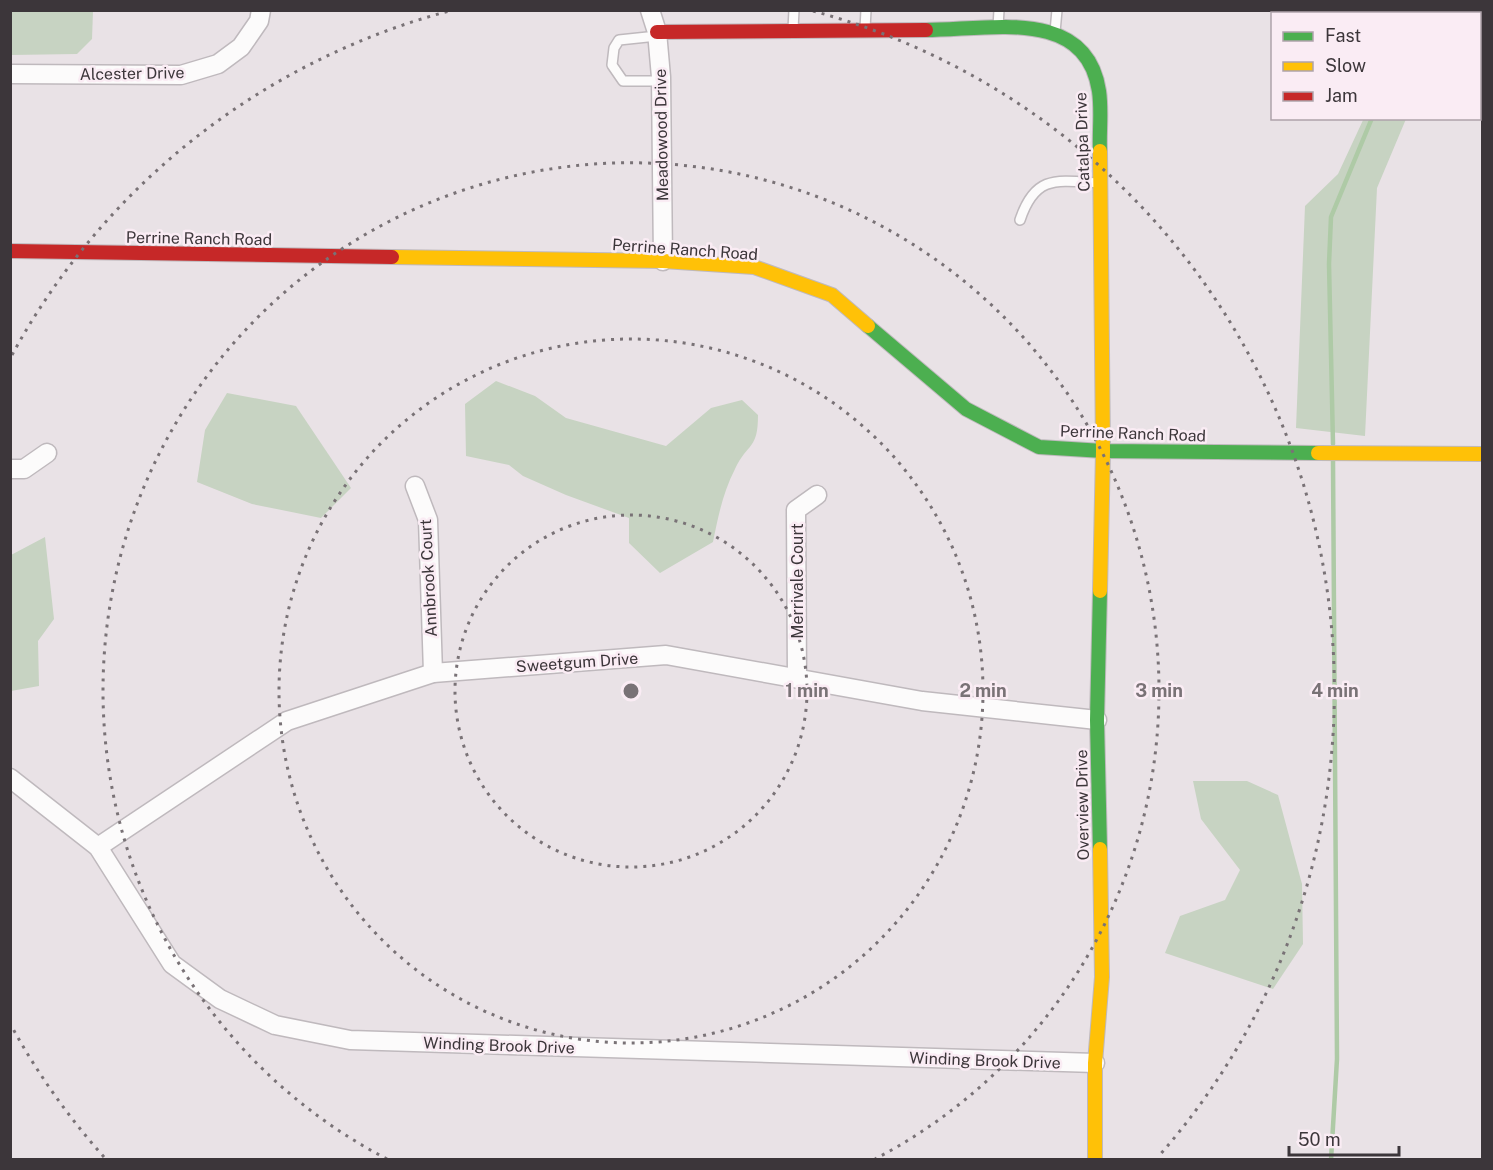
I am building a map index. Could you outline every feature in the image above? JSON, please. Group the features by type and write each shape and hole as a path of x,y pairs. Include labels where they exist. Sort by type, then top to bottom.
{"street":[{"name":"Alcester Drive","path":"10,74 182,75 218,64 241,47 259,21 261,10"},
{"name":"Meadowood Drive","path":"650,10 657,34 661,81 663,261"},
{"name":"Catalpa Drive","path":"657,34 998,29 1055,33 1070,40 1083,51 1095,72 1099,93 1103,451"},
{"name":"Perrine Ranch Road","path":"10,251 663,261 754,267 832,295 966,409 1039,447 1103,451 1482,454"},
{"name":"Overview Drive","path":"1095,1160 1095,1063 1102,977 1097,720 1103,451"},
{"path":"10,469 24,469 47,453"},
{"name":"Annbrook Court","path":"415,486 428,520 433,673"},
{"name":"Merrivale Court","path":"797,678 796,510 817,495"},
{"name":"Sweetgum Drive","path":"98,847 287,721 433,673 666,655 922,701 1097,720"},
{"name":"Winding Brook Drive","path":"10,778 98,847 172,963 219,999 275,1025 350,1040 1095,1063"}],"lane":[{"path":"793,31 794,10"},
{"path":"865,31 866,10"},
{"path":"998,29 999,10"},
{"path":"1055,33 1057,10"},
{"path":"657,34 619,40 614,48 612,65 623,81 661,81"},
{"path":"1020,220 1026,201 1045,183 1065,181 1100,183"}],"green space":[{"path":"10,11 93,11 92,39 77,54 11,55"},
{"path":"1363,120 1406,120 1377,188 1365,436 1296,428 1305,206 1338,174"},
{"path":"496,381 535,396 566,418 666,446 711,408 742,400 758,415 758,426 754,440 740,460 727,487 713,542 660,573 629,543 629,518 566,495 523,476 509,465 466,456 465,404"},
{"path":"227,393 296,406 351,488 321,518 252,504 197,482 205,430"},
{"path":"45,537 54,619 38,641 39,686 11,691 11,555"},
{"path":"1193,781 1247,781 1278,795 1302,884 1303,944 1273,989 1165,953 1180,916 1225,900 1240,870 1201,819"}],"waterway":[{"path":"1333,444 1329,264 1331,217 1371,120"},
{"path":"1331,1160 1337,1059 1333,461"}],"traffic: fast":[{"path":"926,30 1005,27 1031,29 1055,34 1075,46 1090,64 1099,91 1100,151"},
{"path":"868,326 966,409 1039,447 1103,451 1318,453"},
{"path":"1100,591 1097,720 1100,849"}],"traffic: slow":[{"path":"1100,151 1103,451 1100,591"},
{"path":"392,257 663,261 754,267 832,295 868,326"},
{"path":"1318,453 1482,454"},
{"path":"1095,1160 1095,1063 1102,977 1100,849"}],"traffic: jam":[{"path":"657,32 926,30"},
{"path":"10,251 392,257"}]}
